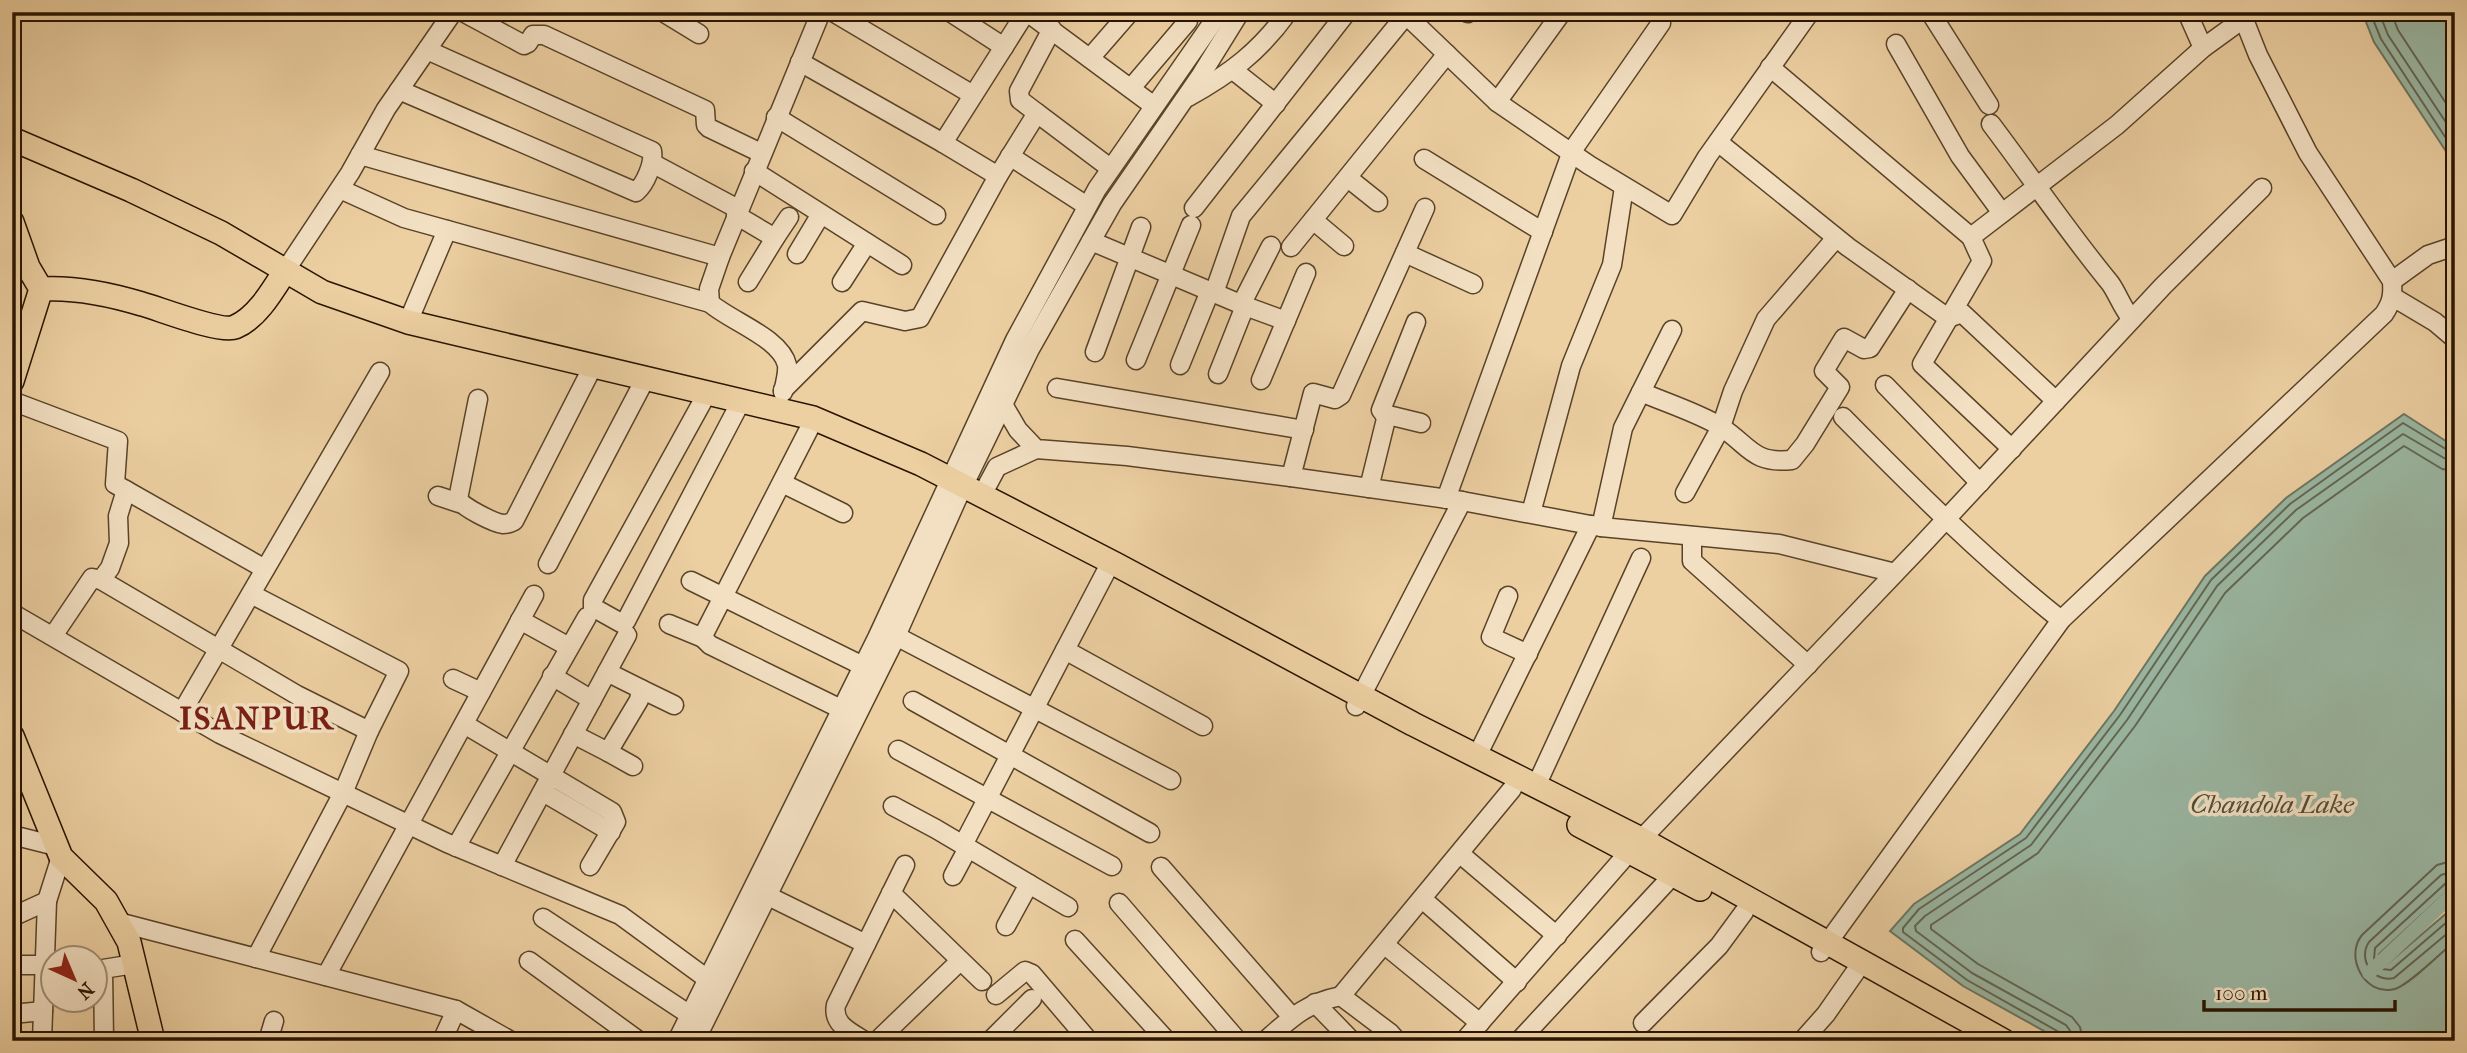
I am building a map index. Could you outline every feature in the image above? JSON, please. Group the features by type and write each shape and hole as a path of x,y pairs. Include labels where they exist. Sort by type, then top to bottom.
{"main road":[{"path":"12,139 222,233 320,298 406,328 642,385 705,397 738,408 780,406 808,429 916,475 960,489"},
{"path":"12,146 128,195 322,292 408,322 780,406 921,464 960,489 1359,701 1512,789 1636,846 1673,875 1744,912 1824,947 1856,971 1979,1041"},
{"path":"12,222 28,267 41,289 12,381"},
{"path":"41,289 62,288 94,292 232,329 258,308 283,273"},
{"path":"1359,701 1536,786 1636,846 2004,1041"},
{"path":"12,736 59,851 106,901 129,942 153,1041"}],"street":[{"path":"283,273 340,189 386,109 453,12"},
{"path":"463,12 524,45 533,35 544,36 705,110 706,125 709,128 761,152"},
{"path":"663,12 699,34"},
{"path":"709,303 709,289 737,212 821,12"},
{"path":"833,12 973,95"},
{"path":"950,12 1004,47"},
{"path":"943,143 1027,12 1154,106"},
{"path":"1090,58 1130,12"},
{"path":"677,1041 766,895 896,636 960,489 1015,340 1110,168 1220,12"},
{"path":"695,1041 714,982 841,709 1004,406 1030,349 1112,204 1240,12"},
{"path":"1184,99 1233,70 1263,44 1288,12"},
{"path":"1136,360 1193,217 1347,12"},
{"path":"1497,102 1562,12"},
{"path":"1359,701 1454,500 1572,151 1661,23 1658,12"},
{"path":"1180,365 1241,216 1404,14 1497,102 1624,187 1672,215 1718,142 1810,12"},
{"path":"1930,12 1989,105"},
{"path":"2186,12 2203,48"},
{"path":"1971,237 2117,125 2242,16 2258,55 2308,153 2392,289 2455,339"},
{"path":"1131,88 1188,21"},
{"path":"1052,29 1019,91 1020,100 1110,168"},
{"path":"1896,44 1960,156 2002,214"},
{"path":"399,90 636,192 640,189 652,163 654,153 649,149 427,50"},
{"path":"1291,247 1447,54"},
{"path":"800,62 998,176"},
{"path":"1770,67 1971,237 1983,261 1922,364 2012,449"},
{"path":"1233,70 1276,104"},
{"path":"780,406 862,311 905,321 920,318 998,176 1037,113"},
{"path":"776,117 936,215"},
{"path":"1991,124 2087,258 2112,286 2132,319"},
{"path":"1718,142 1836,238 1948,318"},
{"path":"360,155 720,257"},
{"path":"1010,156 1087,206"},
{"path":"1424,159 1543,232"},
{"path":"652,163 737,212 775,238"},
{"path":"754,171 902,265"},
{"path":"1348,177 1378,202"},
{"path":"1531,513 1571,366 1612,265 1624,187"},
{"path":"1464,1041 1636,846 2132,319 2262,188"},
{"path":"340,189 404,218 709,303 720,313 772,343 783,353 788,368 780,406"},
{"path":"1291,477 1313,393 1335,399 1341,395 1425,208"},
{"path":"797,254 821,214"},
{"path":"748,282 789,217"},
{"path":"1313,220 1344,246"},
{"path":"1095,352 1141,227"},
{"path":"408,322 447,230"},
{"path":"1685,493 1721,427 1733,391 1766,319 1836,238"},
{"path":"1091,241 1286,321"},
{"path":"842,282 867,243"},
{"path":"1218,374 1243,305 1272,246"},
{"path":"1824,947 2061,620 2384,314 2392,289 2428,256 2455,246"},
{"path":"1405,253 1473,284"},
{"path":"1261,380 1307,273"},
{"path":"1641,392 1721,427 1747,449 1767,461 1792,460 1840,387 1824,371 1844,338 1864,349 1870,348 1908,289"},
{"path":"1948,318 1962,313 2056,401"},
{"path":"1416,322 1381,410 1387,415 1421,423"},
{"path":"1477,756 1596,526 1623,428 1672,330"},
{"path":"182,712 380,372"},
{"path":"438,496 459,503 501,524 514,521 590,372"},
{"path":"548,564 642,385"},
{"path":"1885,385 1980,483"},
{"path":"1057,388 1304,430"},
{"path":"705,397 593,600 593,607 621,623 626,621 738,408"},
{"path":"459,503 458,496 478,399"},
{"path":"12,401 118,441 116,484 265,569"},
{"path":"1004,406 1018,430 1036,449"},
{"path":"1369,488 1387,415"},
{"path":"1843,416 1945,520 2012,582 2061,620"},
{"path":"703,638 808,429"},
{"path":"960,489 997,467 1036,449 1127,456 1454,500 1596,526 1779,544 1895,573"},
{"path":"782,483 843,513"},
{"path":"101,580 110,568 119,543 118,516 126,490"},
{"path":"1692,536 1692,561 1808,665"},
{"path":"1536,786 1641,558"},
{"path":"953,876 988,798 1109,568"},
{"path":"52,636 92,578 101,580 297,695 369,731"},
{"path":"691,581 863,666"},
{"path":"251,594 399,671 369,731 344,793 256,958"},
{"path":"326,976 534,595"},
{"path":"1508,596 1491,637 1528,654"},
{"path":"12,613 220,734 456,847 620,915 714,982"},
{"path":"456,847 587,617"},
{"path":"520,620 569,647"},
{"path":"669,624 703,638 710,645 841,709"},
{"path":"502,866 627,635"},
{"path":"896,636 1171,780"},
{"path":"1065,650 1202,726"},
{"path":"607,672 674,705"},
{"path":"552,676 592,701"},
{"path":"453,678 481,692"},
{"path":"608,752 639,699 641,689"},
{"path":"913,701 1150,833"},
{"path":"464,724 612,811 616,822 590,866"},
{"path":"573,734 633,766"},
{"path":"898,750 1112,866"},
{"path":"1265,1041 1292,1017 1315,1003 1341,996 1512,789"},
{"path":"543,792 611,832"},
{"path":"893,806 1068,907"},
{"path":"12,835 59,851 47,901 45,944"},
{"path":"1465,858 1558,936"},
{"path":"865,1041 838,1022 834,1014 836,1005 905,864"},
{"path":"1161,867 1292,1017"},
{"path":"1519,1041 1673,875"},
{"path":"1006,926 1029,884"},
{"path":"891,894 982,981"},
{"path":"766,895 866,944"},
{"path":"12,918 47,901"},
{"path":"1119,903 1238,1041"},
{"path":"1428,904 1517,982"},
{"path":"1643,1023 1719,946 1744,912"},
{"path":"543,918 691,1015"},
{"path":"118,922 456,1010 510,1041"},
{"path":"1075,940 1167,1041"},
{"path":"1391,950 1480,1023"},
{"path":"529,961 639,1041"},
{"path":"877,1041 960,961"},
{"path":"104,1041 103,969 134,964"},
{"path":"12,965 38,965"},
{"path":"996,995 1025,971 1032,974 1089,1041"},
{"path":"1811,1038 1856,971"},
{"path":"1341,996 1397,1041"},
{"path":"990,1041 1032,999"},
{"path":"1315,1003 1346,1039"},
{"path":"442,1041 456,1010"},
{"path":"12,1014 38,1011"},
{"path":"42,1041 43,1014"},
{"path":"268,1041 274,1021"}],"water":[{"path":"2362,12 2455,12 2455,165 2374,42"},
{"name":"Chandola Lake","path":"2404,414 2455,447 2455,884 2379,954 2387,964 2455,906 2455,1041 2062,1041 1963,986 1890,931 1914,904 2020,834 2114,711 2205,576 2286,498"}],"waterway":[{"path":"2369,973 2455,892"}],"district":[{"name":"ISANPUR","path":"257,718"}]}
